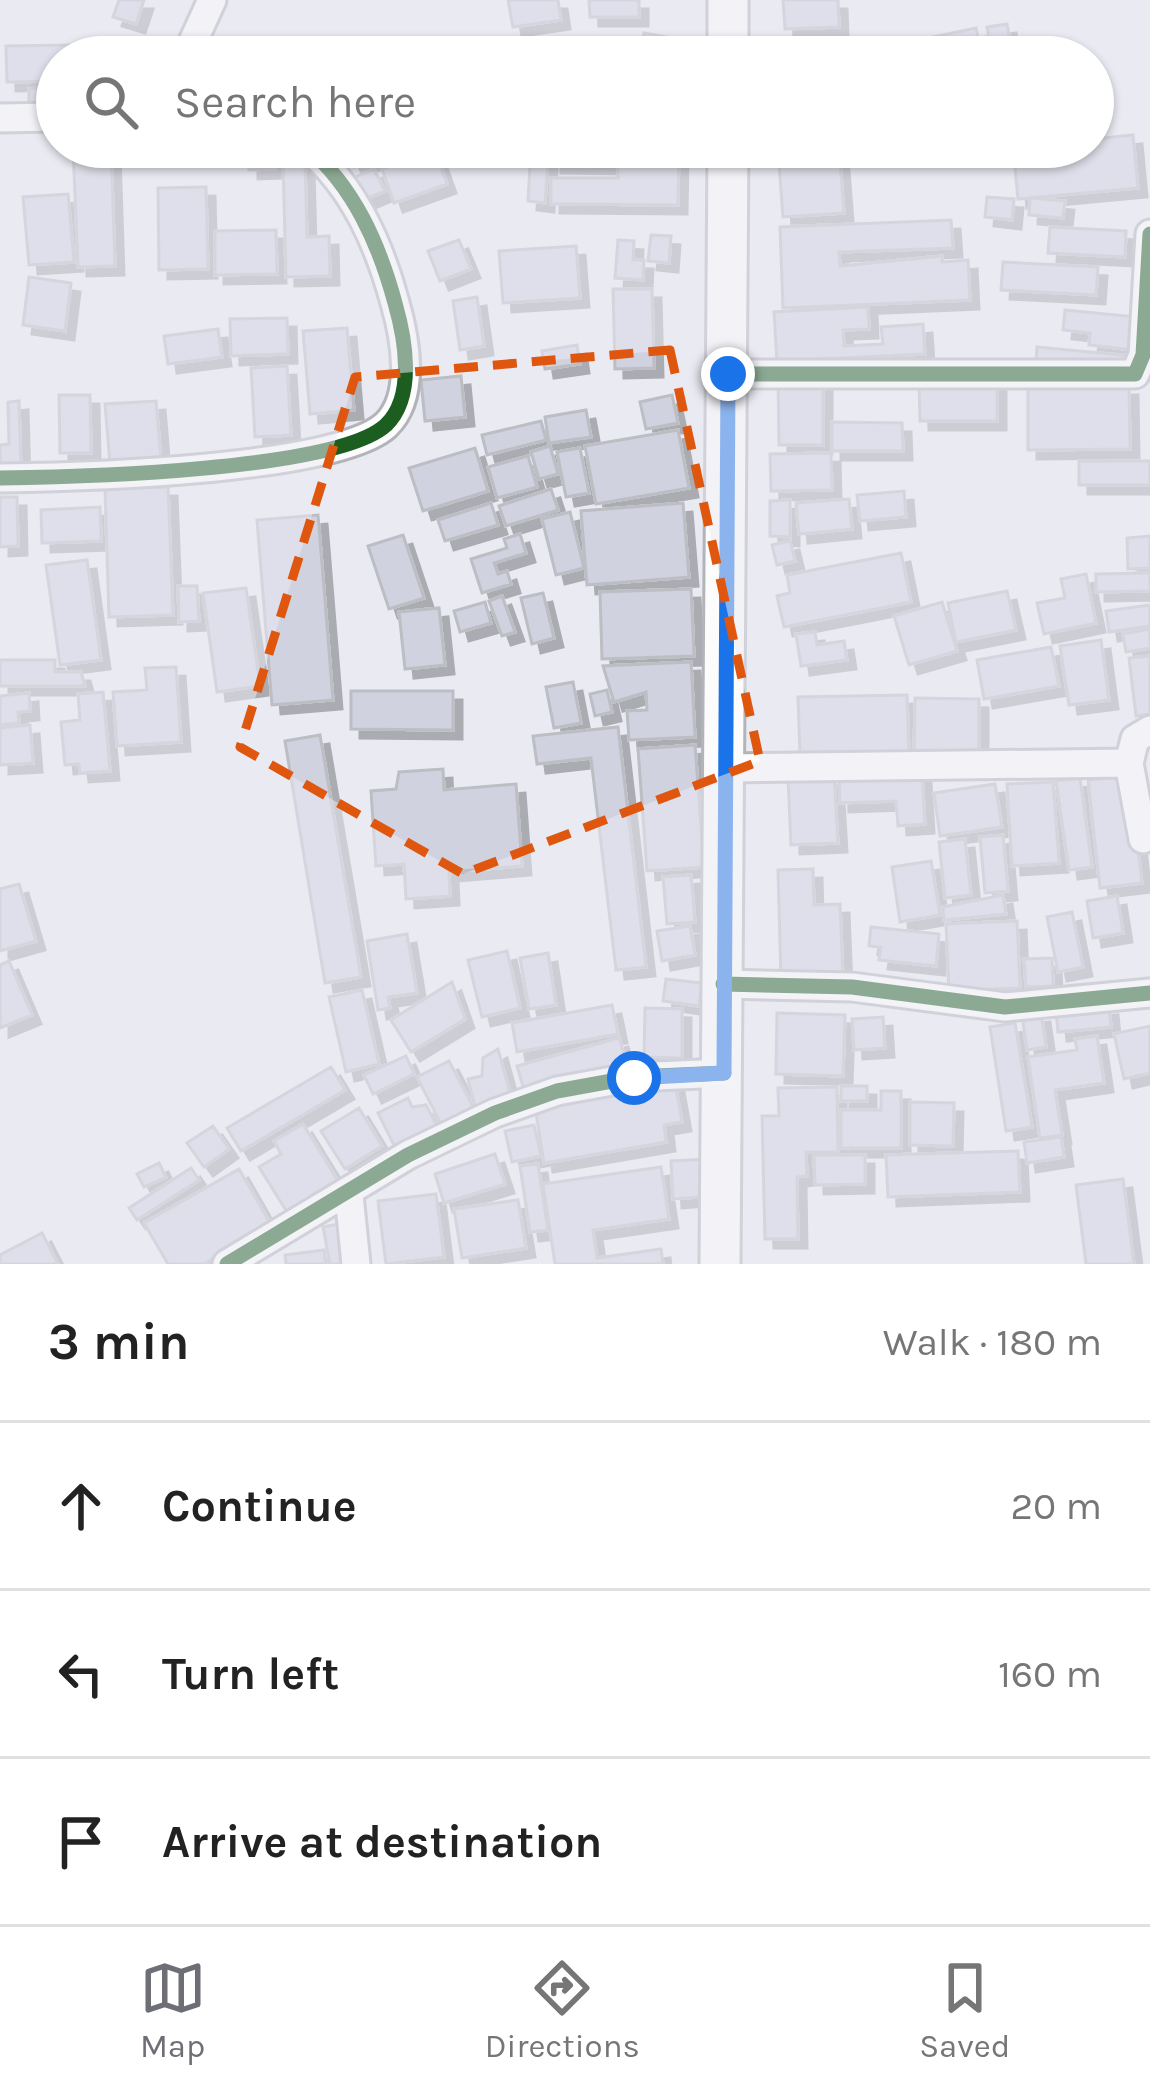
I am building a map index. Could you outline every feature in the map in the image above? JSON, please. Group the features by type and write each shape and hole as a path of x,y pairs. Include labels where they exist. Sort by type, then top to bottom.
{"main road":[{"path":"728,0 728,36"},
{"path":"720,1264 728,168"}],"street":[{"path":"196,36 212,0"},
{"path":"0,118 36,117"},
{"path":"0,478 107,477 235,465 350,444 387,424 404,386 404,337 381,252 332,168"},
{"path":"728,374 1135,374 1143,356 1150,234"},
{"path":"1143,838 1129,763 1135,740 1150,730"},
{"path":"724,768 1129,763"},
{"path":"723,984 852,987 1005,1007 1150,993"},
{"path":"226,1264 286,1225 349,1195 408,1155 495,1113 557,1091 634,1078 724,1073"},
{"path":"349,1195 356,1264"}],"highlighted area":[{"path":"670,350 760,761 463,874 240,747 355,377"}],"building":[{"path":"119,0 144,0 136,24 113,17"},
{"path":"508,0 558,0 561,20 513,27"},
{"path":"589,0 639,0 639,17 590,17"},
{"path":"783,0 838,0 839,27 785,29"},
{"path":"1007,24 1009,36 988,36 987,27"},
{"path":"976,28 978,36 938,36"},
{"path":"6,46 36,46 36,81 7,82"},
{"path":"36,88 36,108 29,109 29,89"},
{"path":"1133,135 1138,188 1018,199 1015,168 1114,168 1114,137"},
{"path":"74,168 112,168 115,266 78,267"},
{"path":"283,168 305,168 307,237 329,236 330,276 286,277"},
{"path":"441,168 447,184 394,203 382,169"},
{"path":"530,168 548,168 545,203 528,201"},
{"path":"618,168 679,168 678,205 551,204 551,178 618,178"},
{"path":"779,168 840,168 844,213 783,217"},
{"path":"374,169 385,191 366,199 355,177"},
{"path":"206,187 208,269 159,270 158,188"},
{"path":"68,194 74,262 29,265 23,197"},
{"path":"987,197 1014,199 1012,220 985,217"},
{"path":"1030,198 1065,201 1063,218 1029,215"},
{"path":"951,220 953,248 839,252 840,266 942,256 942,262 968,260 970,300 783,308 780,227"},
{"path":"1050,227 1126,231 1125,257 1048,253"},
{"path":"276,230 277,274 215,275 215,231"},
{"path":"651,235 671,236 669,263 648,261"},
{"path":"459,240 471,269 440,281 428,251"},
{"path":"618,240 634,241 633,260 644,260 643,280 615,278"},
{"path":"576,246 580,298 503,303 499,251"},
{"path":"1003,262 1098,267 1096,295 1001,290"},
{"path":"29,277 71,283 65,331 23,325"},
{"path":"613,289 652,289 654,368 615,369"},
{"path":"477,297 484,346 460,350 453,301"},
{"path":"868,307 869,329 843,330 844,346 883,344 881,327 923,324 925,354 777,361 774,312"},
{"path":"1065,310 1137,317 1134,350 1089,345 1090,333 1063,330"},
{"path":"287,318 288,354 231,356 230,319"},
{"path":"347,328 354,410 310,414 303,331"},
{"path":"218,329 222,357 168,364 164,336"},
{"path":"577,345 580,364 545,369 542,351"},
{"path":"1037,347 1132,356 1130,370 1036,362"},
{"path":"287,366 291,435 255,437 251,368"},
{"path":"461,376 465,417 425,421 421,380"},
{"path":"778,377 823,377 823,445 779,445"},
{"path":"919,382 997,382 997,421 920,421"},
{"path":"1129,386 1130,449 1028,450 1028,387"},
{"path":"59,395 90,395 91,453 60,453"},
{"path":"672,395 678,423 646,429 640,402"},
{"path":"19,401 21,472 0,473 0,445 9,444 8,402"},
{"path":"156,401 161,460 110,464 105,404"},
{"path":"586,410 591,437 549,443 545,417"},
{"path":"541,421 546,440 487,455 482,435"},
{"path":"832,422 902,423 903,451 832,451"},
{"path":"678,430 689,488 596,504 585,446"},
{"path":"550,446 558,474 539,479 531,452"},
{"path":"475,448 488,491 423,511 409,468"},
{"path":"580,448 589,493 566,497 557,452"},
{"path":"831,453 832,490 771,491 770,454"},
{"path":"528,456 537,487 497,498 488,467"},
{"path":"1079,461 1150,461 1150,485 1079,485"},
{"path":"168,487 173,615 109,617 105,488"},
{"path":"551,489 558,510 506,526 499,506"},
{"path":"904,491 906,517 860,521 857,495"},
{"path":"0,497 17,497 18,546 0,547"},
{"path":"849,499 852,529 799,534 796,503"},
{"path":"790,500 790,537 770,536 770,501"},
{"path":"491,503 498,525 445,541 438,520"},
{"path":"683,503 689,577 587,585 581,511"},
{"path":"100,507 101,541 42,543 41,510"},
{"path":"570,512 584,568 556,575 542,519"},
{"path":"318,515 333,700 272,705 257,520"},
{"path":"520,534 526,553 494,563 498,574 507,571 511,584 482,593 471,559 507,548 504,539"},
{"path":"403,535 424,598 389,609 368,546"},
{"path":"1150,536 1150,568 1128,569 1127,538"},
{"path":"790,541 795,561 777,565 772,545"},
{"path":"901,553 911,602 784,627 777,596 790,593 787,575"},
{"path":"87,560 101,660 60,665 46,565"},
{"path":"1150,573 1150,591 1096,592 1096,574"},
{"path":"1086,574 1096,623 1044,634 1037,603 1065,598 1061,579"},
{"path":"178,586 197,586 199,621 179,622"},
{"path":"246,588 260,686 217,692 203,593"},
{"path":"691,589 694,656 602,659 600,592"},
{"path":"1007,591 1016,630 956,642 948,603"},
{"path":"543,593 554,638 532,644 521,598"},
{"path":"502,596 515,632 502,636 489,601"},
{"path":"485,602 491,623 460,632 454,611"},
{"path":"942,602 957,651 909,665 894,616"},
{"path":"1150,605 1150,626 1109,632 1106,611"},
{"path":"439,608 445,665 405,669 399,612"},
{"path":"1150,629 1150,648 1126,652 1123,634"},
{"path":"815,632 817,645 844,641 847,660 801,666 796,634"},
{"path":"1101,640 1109,700 1069,705 1060,646"},
{"path":"1051,647 1059,686 984,699 977,660"},
{"path":"1150,656 1150,714 1136,716 1129,658"},
{"path":"0,660 55,660 55,672 81,672 85,686 0,686"},
{"path":"691,662 695,737 629,740 627,711 647,710 646,692 614,702 603,666"},
{"path":"176,667 181,742 117,746 113,692 147,690 145,668"},
{"path":"573,682 581,723 554,728 546,687"},
{"path":"607,690 612,712 595,716 590,694"},
{"path":"351,691 453,691 453,730 351,729"},
{"path":"103,692 110,771 80,773 79,764 65,765 61,722 80,720 78,694"},
{"path":"29,693 30,711 18,712 19,723 0,725 0,696"},
{"path":"907,695 909,752 800,754 798,697"},
{"path":"915,698 979,699 979,757 914,756"},
{"path":"30,725 33,763 0,765 0,728"},
{"path":"618,727 646,967 616,970 591,758 537,764 533,736"},
{"path":"320,735 361,977 325,983 285,741"},
{"path":"695,745 704,867 647,871 638,749"},
{"path":"443,769 444,790 516,784 522,866 449,872 450,896 406,899 404,864 376,866 371,791 396,789 399,772"},
{"path":"922,773 925,824 898,826 896,801 840,803 839,776"},
{"path":"834,776 838,843 791,845 788,778"},
{"path":"1129,776 1142,883 1100,888 1088,780"},
{"path":"1080,778 1092,867 1069,870 1056,781"},
{"path":"1053,782 1059,863 1012,866 1007,784"},
{"path":"995,784 1002,827 940,836 934,793"},
{"path":"1003,835 1008,891 985,893 980,837"},
{"path":"965,839 971,895 945,898 939,842"},
{"path":"931,861 940,915 900,922 892,867"},
{"path":"813,869 814,905 840,904 843,978 781,980 778,870"},
{"path":"691,875 695,922 667,924 663,877"},
{"path":"19,884 36,941 0,951 0,889"},
{"path":"1003,895 1006,914 944,920 943,907"},
{"path":"1117,896 1123,933 1093,938 1087,901"},
{"path":"1072,912 1083,967 1058,972 1047,917"},
{"path":"1017,921 1020,988 949,991 946,924"},
{"path":"690,926 695,955 662,961 657,931"},
{"path":"871,927 939,934 936,966 879,960 881,947 869,946"},
{"path":"407,934 417,993 388,997 390,1008 378,1010 367,941"},
{"path":"507,951 520,1008 482,1017 468,960"},
{"path":"548,953 556,1005 529,1009 520,958"},
{"path":"1052,958 1053,986 1026,987 1024,959"},
{"path":"9,961 32,1015 0,1028 0,965"},
{"path":"666,979 702,983 699,1006 663,1001"},
{"path":"452,982 465,1019 411,1052 391,1020"},
{"path":"362,990 379,1064 346,1072 329,997"},
{"path":"612,1005 618,1034 517,1052 512,1023"},
{"path":"1109,1006 1111,1027 1058,1032 1056,1011"},
{"path":"645,1008 682,1009 682,1058 644,1057"},
{"path":"777,1013 845,1015 843,1076 776,1074"},
{"path":"1041,1013 1046,1047 1027,1050 1022,1015"},
{"path":"883,1017 885,1048 854,1050 852,1019"},
{"path":"1015,1023 1032,1127 1006,1131 990,1027"},
{"path":"1150,1026 1150,1073 1124,1079 1114,1034"},
{"path":"1097,1036 1104,1083 1055,1090 1062,1135 1040,1138 1028,1057 1077,1050 1075,1039"},
{"path":"619,1038 627,1064 525,1093 517,1066"},
{"path":"498,1049 513,1104 477,1114 468,1079 482,1076 483,1058"},
{"path":"406,1056 414,1074 373,1094 364,1075"},
{"path":"449,1061 473,1107 441,1124 417,1077"},
{"path":"331,1067 345,1090 241,1151 227,1128"},
{"path":"675,1083 682,1122 664,1125 666,1142 544,1163 535,1107"},
{"path":"841,1086 867,1086 867,1101 841,1101"},
{"path":"837,1087 838,1152 806,1152 807,1176 797,1177 798,1239 765,1239 762,1116 779,1116 778,1088"},
{"path":"881,1091 901,1091 901,1148 841,1148 841,1110 881,1110"},
{"path":"408,1098 412,1107 426,1105 438,1128 396,1149 378,1113"},
{"path":"910,1102 954,1103 953,1146 910,1145"},
{"path":"359,1108 382,1146 345,1169 321,1131"},
{"path":"303,1124 338,1181 287,1212 259,1167 281,1154 274,1141"},
{"path":"534,1125 541,1156 512,1162 505,1131"},
{"path":"213,1126 229,1149 204,1167 187,1143"},
{"path":"1061,1137 1064,1157 1027,1163 1024,1142"},
{"path":"1018,1151 1020,1192 888,1197 886,1155"},
{"path":"495,1154 505,1184 444,1203 435,1174"},
{"path":"814,1155 865,1155 865,1184 815,1185"},
{"path":"708,1159 711,1196 673,1199 671,1161"},
{"path":"159,1163 166,1177 144,1187 137,1174"},
{"path":"538,1164 548,1230 530,1232 520,1166"},
{"path":"661,1167 669,1219 593,1230 597,1258 661,1249 663,1264 555,1264 543,1184"},
{"path":"191,1168 199,1180 137,1220 129,1208"},
{"path":"239,1169 271,1225 204,1264 168,1264 144,1223"},
{"path":"1123,1179 1134,1264 1086,1264 1076,1185"},
{"path":"436,1194 444,1257 386,1264 378,1201"},
{"path":"518,1200 526,1248 462,1258 454,1209"},
{"path":"339,1224 347,1264 330,1264 323,1227"},
{"path":"42,1233 58,1264 0,1264 0,1255"},
{"path":"324,1250 326,1264 286,1264 285,1255"}],"cycle path":[{"path":"0,478 141,473 261,462 315,453 358,440 386,425 405,383 402,333 381,259 363,218 328,168"},
{"path":"728,374 1135,374 1143,355 1150,234"},
{"path":"723,984 852,987 1005,1007 1150,993"},
{"path":"227,1264 408,1155 495,1113 557,1091 634,1077 724,1073"}],"route":[{"path":"634,1078 724,1073 728,374"}]}
